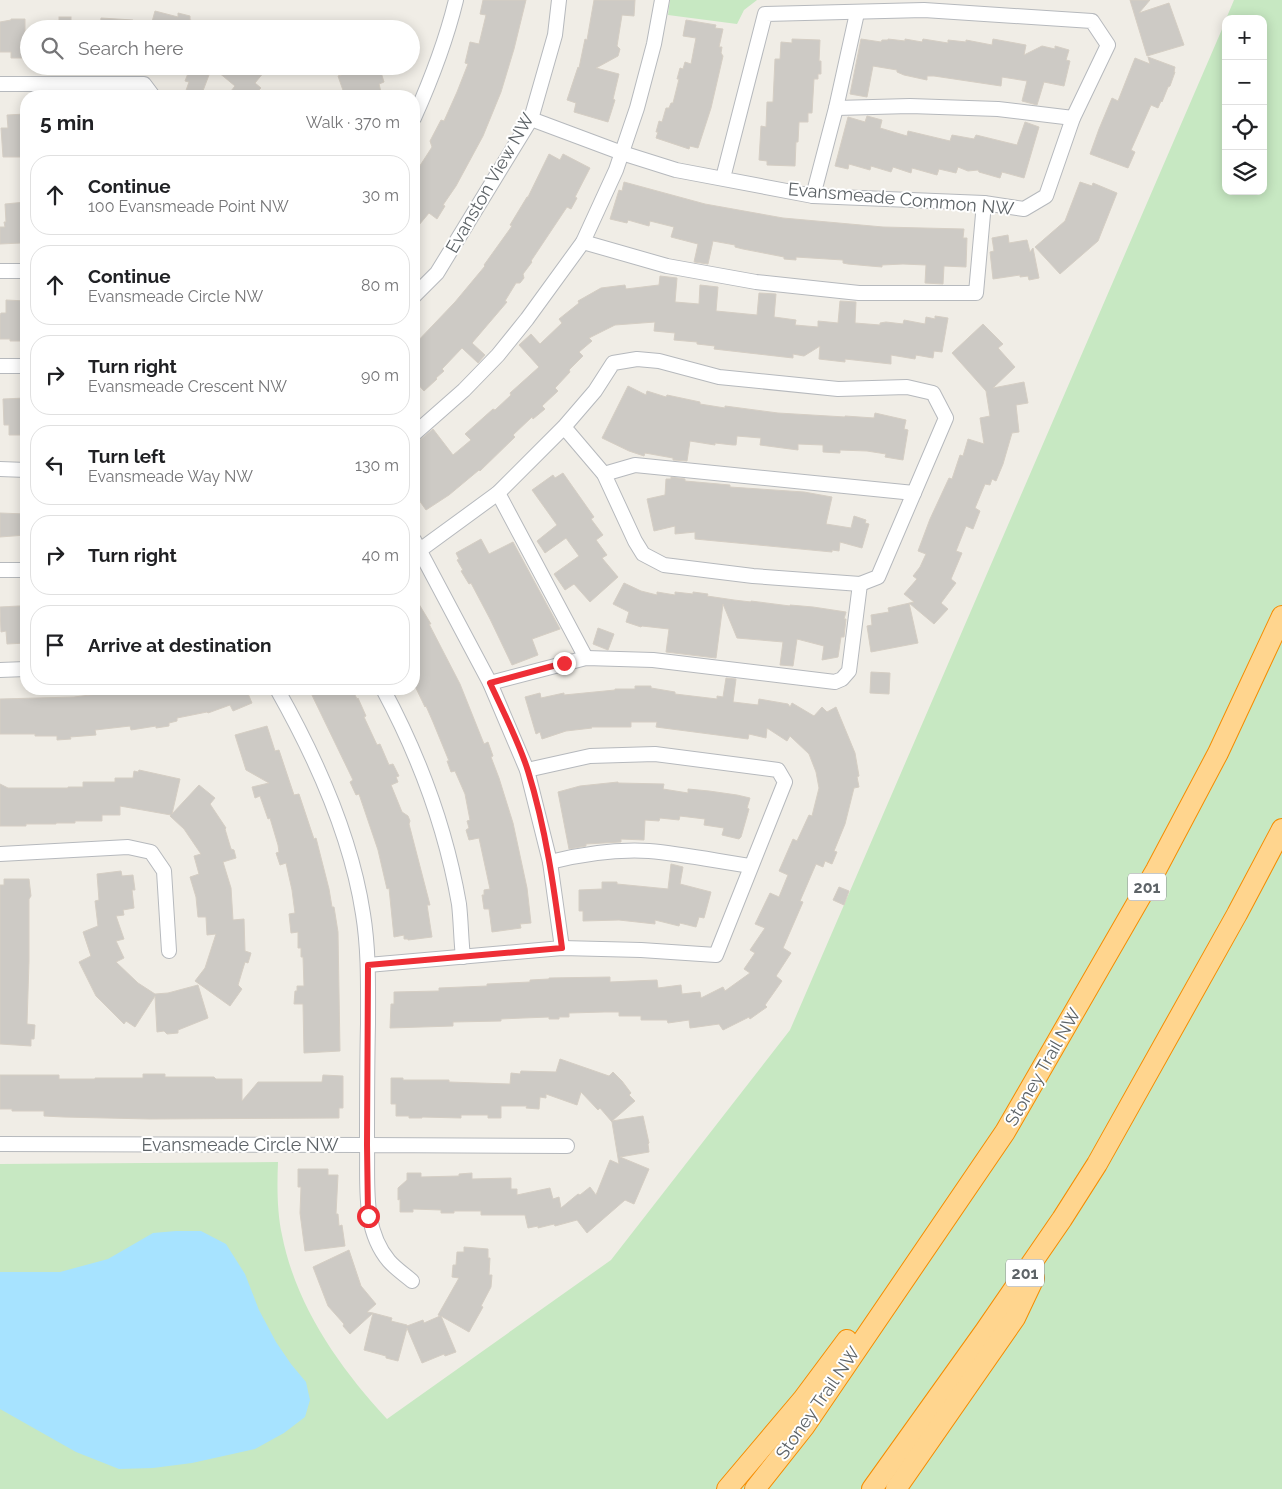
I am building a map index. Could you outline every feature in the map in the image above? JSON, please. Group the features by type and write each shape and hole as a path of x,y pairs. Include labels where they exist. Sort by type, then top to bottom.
{"highway":[{"name":"Stoney Trail NW","path":"755,1489 804,1426 1005,1132 1156,870 1218,753 1282,616"},
{"name":"201","path":"872,1489 949,1383 1062,1219 1097,1164 1237,914 1282,828"},
{"path":"727,1489 803,1399 994,1148"},
{"path":"896,1489 1015,1318 1062,1219"}],"street":[{"path":"420,105 447,34 456,0"},
{"name":"Evanston View NW","path":"420,290 437,273 531,119 555,35 559,0"},
{"path":"420,429 464,390 498,355 583,242 622,153 647,76 662,0"},
{"name":"Evansmeade Common NW","path":"531,119 622,153 676,170 813,196 984,203 1024,209 1046,196 1073,118 1108,45 1092,21 924,10 765,14 723,178"},
{"path":"813,196 836,108 857,12"},
{"path":"0,84 144,84 148,90"},
{"path":"836,108 910,106 998,109 1073,118"},
{"path":"583,242 667,266 756,282 858,294 976,293 984,203"},
{"path":"0,271 20,271"},
{"path":"420,543 498,493 564,427 595,391 613,363 637,359 659,362 719,378 838,389 907,388 933,393 946,418 878,578 860,584 753,576 664,565 643,554 604,474 564,427"},
{"path":"0,366 20,366"},
{"path":"604,474 635,465 914,493"},
{"path":"0,469 20,470"},
{"path":"498,493 586,658"},
{"path":"420,551 490,683 527,770 544,831 562,948"},
{"path":"0,570 20,570"},
{"path":"490,683 586,658 653,660 835,682 842,679 849,671 860,584"},
{"path":"0,670 20,669"},
{"path":"281,695 328,791 348,851 363,914 368,965 368,1216 376,1239 389,1261 412,1281"},
{"path":"386,695 399,719 440,823 459,906 462,957"},
{"path":"368,965 562,948 641,950 716,956 786,782 778,770 655,754 590,756 527,770"},
{"path":"0,854 128,847 151,852 164,872 169,951"},
{"path":"550,862 584,854 649,851 751,866"},
{"name":"Evansmeade Circle NW","path":"0,1144 567,1146"}],"green space":[{"path":"670,0 757,0 744,10 737,24 668,15"},
{"path":"1234,0 1282,0 1282,1489 0,1489 0,1164 278,1162 280,1226 298,1286 309,1311 336,1357 387,1419 611,1260 790,1030 1222,29 1222,195 1267,195 1267,15 1228,15"}],"water":[{"path":"201,1231 226,1244 245,1274 259,1310 276,1342 306,1382 310,1400 305,1417 284,1433 255,1449 192,1463 153,1468 119,1469 76,1452 0,1409 0,1272 60,1272 108,1259 153,1233"}],"building":[{"path":"483,0 526,0 501,92 483,136 456,186 443,205 445,206 437,219 429,213 420,224 420,166 432,147 430,141 441,120 444,121 457,92 468,64 465,63 470,42 479,44 486,15 480,14"},
{"path":"594,0 635,0 634,16 622,15 617,46 620,49 618,56 596,68 619,74 613,99 615,100 608,122 574,112 576,103 567,100 579,68 585,39 587,40"},
{"path":"1130,0 1150,0 1139,13 1169,3 1184,45 1147,56"},
{"path":"155,11 178,17 178,13 190,16 190,20 152,20"},
{"path":"59,17 71,17 71,20 59,20"},
{"path":"101,18 133,20 101,20"},
{"path":"25,19 20,20 20,58 11,58 11,52 0,52 0,22"},
{"path":"686,20 716,25 715,28 723,29 719,47 722,47 721,53 723,56 711,108 698,148 690,146 689,149 656,138 659,121 662,122 666,108 669,108 671,103 673,103 680,68 683,69 685,62 691,64 696,38 683,36"},
{"path":"792,39 820,40 819,61 821,61 821,74 818,74 818,79 814,79 812,113 808,113 808,122 799,122 795,166 767,165 767,161 759,160 761,126 766,127 767,102 773,102 775,59 780,59 781,42 792,43"},
{"path":"861,39 881,42 888,39 905,41 905,39 922,42 923,39 948,43 948,40 966,42 966,40 992,45 993,39 1026,45 1024,55 1042,46 1055,49 1055,46 1069,50 1066,60 1070,61 1064,86 1044,82 1037,105 1022,101 1027,81 1002,77 1001,86 934,76 927,76 927,80 904,75 897,72 897,70 873,66 867,97 850,94"},
{"path":"1148,57 1175,67 1175,72 1158,108 1151,105 1131,150 1135,152 1128,168 1090,154 1112,98 1118,101 1135,58 1150,64"},
{"path":"187,75 209,75 203,90 186,90 189,82 185,81"},
{"path":"222,75 262,75 255,83 261,88 259,90 232,90 235,86"},
{"path":"382,75 384,82 379,84 380,90 343,90 338,76"},
{"path":"20,114 20,157 3,157 1,128 8,128 7,115"},
{"path":"867,116 882,120 880,128 907,136 908,131 950,141 952,135 974,139 976,135 1017,145 1025,122 1039,127 1024,178 1002,172 1000,178 979,172 978,170 968,171 958,167 956,173 939,169 937,175 912,168 911,173 893,167 891,172 871,166 870,170 849,164 848,169 835,166 848,117 865,122"},
{"path":"549,154 560,160 563,154 590,168 571,209 567,207 523,274 524,278 520,283 516,283 505,301 507,302 472,343 485,355 478,363 462,348 442,369 444,371 437,379 424,391 420,387 420,339 455,302 485,266 512,226 510,225 528,197"},
{"path":"624,182 705,204 783,218 883,227 964,229 963,238 967,238 966,267 944,266 943,284 925,283 926,265 903,264 882,265 882,267 848,264 843,263 843,260 796,257 796,260 784,259 784,257 713,241 708,264 694,262 698,244 671,237 674,227 650,221 649,226 628,220 627,223 610,219 619,190 622,191"},
{"path":"1080,182 1092,186 1093,183 1117,193 1098,241 1060,274 1035,247 1065,221"},
{"path":"20,203 20,243 0,244 0,227 5,227 4,222 6,222 5,204"},
{"path":"1008,235 1009,243 1027,240 1030,252 1033,248 1039,278 1029,280 1028,276 1020,277 1020,275 993,279 990,252 994,251 992,238"},
{"path":"660,276 677,278 675,302 699,304 700,285 718,287 716,311 757,315 759,293 776,294 774,317 796,320 795,325 818,327 818,321 838,323 840,301 856,302 855,323 880,325 880,323 886,322 903,324 904,320 925,324 926,317 935,319 935,316 948,318 942,352 934,351 933,358 916,355 915,359 891,355 891,364 845,359 845,362 819,359 820,346 804,356 793,354 793,358 714,349 715,346 674,340 675,333 654,331 655,322 615,325 589,338 592,341 579,352 583,356 555,388 558,391 542,406 545,409 533,419 532,417 513,435 515,437 480,471 426,510 420,502 420,440 433,429 453,455 471,440 465,434 493,409 495,410 511,395 510,393 539,367 519,345 531,334 540,344 562,323 559,319 579,303 578,301 601,288 625,285 626,289 659,285"},
{"path":"6,300 20,301 20,341 0,339 0,315 1,313 6,313"},
{"path":"983,324 1003,344 998,348 1015,367 993,388 1024,382 1028,403 1016,405 1019,432 1012,433 996,481 992,479 990,485 985,484 975,508 980,511 973,529 966,526 956,551 962,553 951,579 956,583 941,603 948,609 934,624 909,603 914,602 904,594 917,579 913,576 926,554 918,551 949,478 952,479 960,455 963,456 968,439 984,444 980,418 990,416 986,391 952,353"},
{"path":"628,386 646,395 647,391 666,397 667,395 700,402 700,404 725,408 725,406 778,413 874,418 875,413 906,420 904,429 908,430 903,460 885,457 886,454 867,451 840,450 840,453 823,452 823,445 798,444 798,450 760,445 761,438 737,436 736,445 715,443 715,445 690,441 687,461 673,460 673,458 645,453 644,456 602,438"},
{"path":"20,398 20,435 9,435 9,425 4,425 3,399"},
{"path":"563,473 594,517 591,519 603,535 596,540 607,555 602,558 618,577 590,602 574,584 565,590 554,574 579,556 566,538 545,553 537,541 557,525 532,490 553,475 555,478"},
{"path":"671,477 685,479 685,481 730,485 730,487 804,492 832,497 826,524 851,528 854,516 866,520 865,523 869,524 862,548 840,542 839,551 832,550 832,552 695,539 695,532 675,534 675,526 654,531 647,499 665,495 666,479 671,479"},
{"path":"0,513 20,514 20,535 0,537"},
{"path":"481,539 489,554 513,542 560,629 532,639 538,655 512,665 490,619 471,583 469,584 461,571 463,570 457,560 459,559 456,553"},
{"path":"624,583 641,591 657,595 657,592 675,595 675,592 693,594 693,592 734,600 846,612 844,637 841,637 838,657 822,660 824,646 797,639 793,666 780,665 783,642 737,638 723,604 716,658 666,652 669,629 641,627 626,622 629,612 613,604"},
{"path":"909,603 918,643 871,652 867,626 872,625 871,615 889,612 888,608"},
{"path":"20,606 20,643 7,644 6,631 1,632 0,607"},
{"path":"420,606 431,624 429,624 460,684 484,744 488,742 493,756 491,757 513,823 527,888 531,923 520,924 521,928 492,932 489,909 484,909 482,895 484,895 484,890 490,889 479,838 469,840 466,830 469,828 467,821 470,820 465,794 455,771 451,772 447,761 449,761 419,695"},
{"path":"598,628 614,634 608,650 593,644"},
{"path":"871,672 890,673 889,694 870,693"},
{"path":"726,678 736,679 733,702 758,705 759,699 788,704 790,707 792,703 814,716 822,707 827,712 836,707 855,753 859,776 857,777 859,787 854,788 845,824 834,851 837,852 832,864 825,861 823,867 816,864 800,901 803,902 783,948 791,953 776,976 782,981 765,1005 767,1007 750,1019 749,1017 723,1030 719,1024 690,1028 689,1020 668,1023 667,1020 641,1020 641,1016 619,1016 619,1012 569,1013 569,1017 559,1017 559,1019 549,1019 549,1017 501,1019 501,1021 453,1022 453,1026 390,1028 391,1004 394,1004 394,992 439,991 439,988 487,986 487,984 530,982 530,980 549,978 610,977 610,982 657,980 658,988 681,985 682,994 700,992 701,998 723,987 725,991 750,973 744,969 755,953 750,950 765,928 755,924 770,893 779,897 788,875 779,871 793,839 797,841 809,815 812,816 819,788 816,772 809,754 790,736 787,741 767,728 766,738 749,734 748,739 656,727 657,722 631,722 631,727 591,727 566,731 542,739 540,732 536,734 525,697 540,693 541,698 564,693 564,695 615,689 635,689 635,686 651,686 651,688 675,692 675,694 717,699 717,696 723,697"},
{"path":"90,695 249,695 252,703 233,711 230,705 208,713 177,718 177,721 169,723 169,726 131,730 130,726 95,730 96,735 70,737 71,739 57,740 57,736 35,736 35,734 0,734 0,699"},
{"path":"312,695 355,695 366,716 364,717 377,745 380,744 389,765 393,764 399,776 396,777 398,782 391,785 402,812 408,816 410,821 409,824 430,905 427,905 432,937 408,940 404,939 404,935 394,937 389,888 387,889 378,850 359,794 356,795 350,782 353,780"},
{"path":"267,726 275,751 279,750 294,795 299,794 314,839 316,838 332,907 334,907 338,932 340,1051 304,1053 303,1004 294,1004 297,986 304,986 303,957 301,957 301,948 298,948 298,932 291,933 289,914 295,913 292,890 286,863 280,865 276,853 279,852 278,845 270,818 268,819 260,796 255,798 252,787 269,783 246,770 235,735"},
{"path":"139,770 180,779 172,814 199,785 215,798 210,804 226,828 231,849 234,850 236,858 223,862 231,888 233,920 244,919 245,951 251,953 248,963 245,962 238,985 242,989 230,1006 195,981 205,968 216,934 207,935 206,917 198,917 196,897 190,877 199,874 194,856 201,854 184,829 171,815 120,806 120,815 102,815 102,821 0,826 0,784 8,788 83,787 83,782 115,782 115,778 133,778 134,771 138,772"},
{"path":"618,782 664,784 663,789 688,793 688,789 709,791 750,798 741,837 739,839 722,835 724,828 704,825 705,819 680,816 679,820 660,818 659,821 645,820 644,840 621,839 621,842 586,844 586,846 569,849 558,792 580,786"},
{"path":"671,864 683,867 680,884 711,892 704,918 699,917 696,927 680,923 679,926 655,920 655,924 619,920 583,921 583,911 579,911 579,890 602,889 602,882 617,882 617,884 668,889"},
{"path":"121,871 122,876 133,875 135,890 132,890 134,908 123,910 124,915 116,916 124,939 116,941 124,958 116,962 138,983 155,994 168,993 198,985 208,1018 178,1030 178,1033 167,1034 164,1031 157,1032 155,996 135,1027 126,1021 124,1024 96,996 79,962 91,956 83,932 98,926 95,901 99,900 97,874"},
{"path":"4,879 29,879 31,896 29,899 27,1024 35,1025 34,1039 31,1039 31,1046 0,1044 0,885 4,885"},
{"path":"839,887 849,891 844,905 833,900"},
{"path":"560,1059 609,1076 613,1072 622,1081 631,1093 629,1095 635,1101 612,1121 643,1116 649,1152 620,1157 649,1169 634,1204 625,1200 587,1233 577,1220 555,1226 554,1224 538,1228 538,1226 528,1228 525,1215 481,1215 481,1211 441,1213 441,1210 413,1209 413,1212 400,1212 398,1188 407,1180 407,1173 421,1173 421,1177 459,1176 459,1174 472,1173 472,1179 511,1178 511,1189 517,1189 517,1195 550,1188 553,1199 559,1197 561,1208 590,1187 596,1195 610,1160 619,1164 612,1122 600,1108 598,1110 581,1092 577,1105 546,1094 546,1098 540,1097 539,1109 526,1108 527,1106 501,1106 501,1118 488,1118 488,1115 461,1115 461,1118 409,1118 409,1116 396,1116 396,1104 391,1104 391,1078 510,1084 511,1073 520,1074 521,1071 556,1072"},
{"path":"143,1074 165,1074 165,1077 242,1079 242,1101 258,1082 322,1082 323,1075 343,1076 343,1108 339,1108 339,1118 150,1119 44,1116 44,1111 0,1109 0,1075 59,1075 59,1079 95,1079 143,1078"},
{"path":"298,1169 328,1169 328,1175 338,1175 336,1214 338,1214 339,1226 342,1225 345,1246 305,1251 300,1213 301,1187 298,1187"},
{"path":"464,1247 488,1249 488,1258 490,1258 489,1275 492,1275 491,1287 481,1306 483,1307 469,1332 441,1316 456,1352 445,1356 444,1354 422,1363 407,1328 398,1361 364,1350 373,1313 392,1318 391,1321 407,1326 423,1320 424,1323 440,1316 438,1315 459,1278 452,1277 453,1265 456,1265 457,1252 464,1252"},
{"path":"349,1250 361,1286 376,1304 367,1312 373,1313 350,1334 328,1306 313,1267"}],"route":[{"path":"368,1216 368,965 562,948 544,831 527,770 490,683 564,663"}]}
